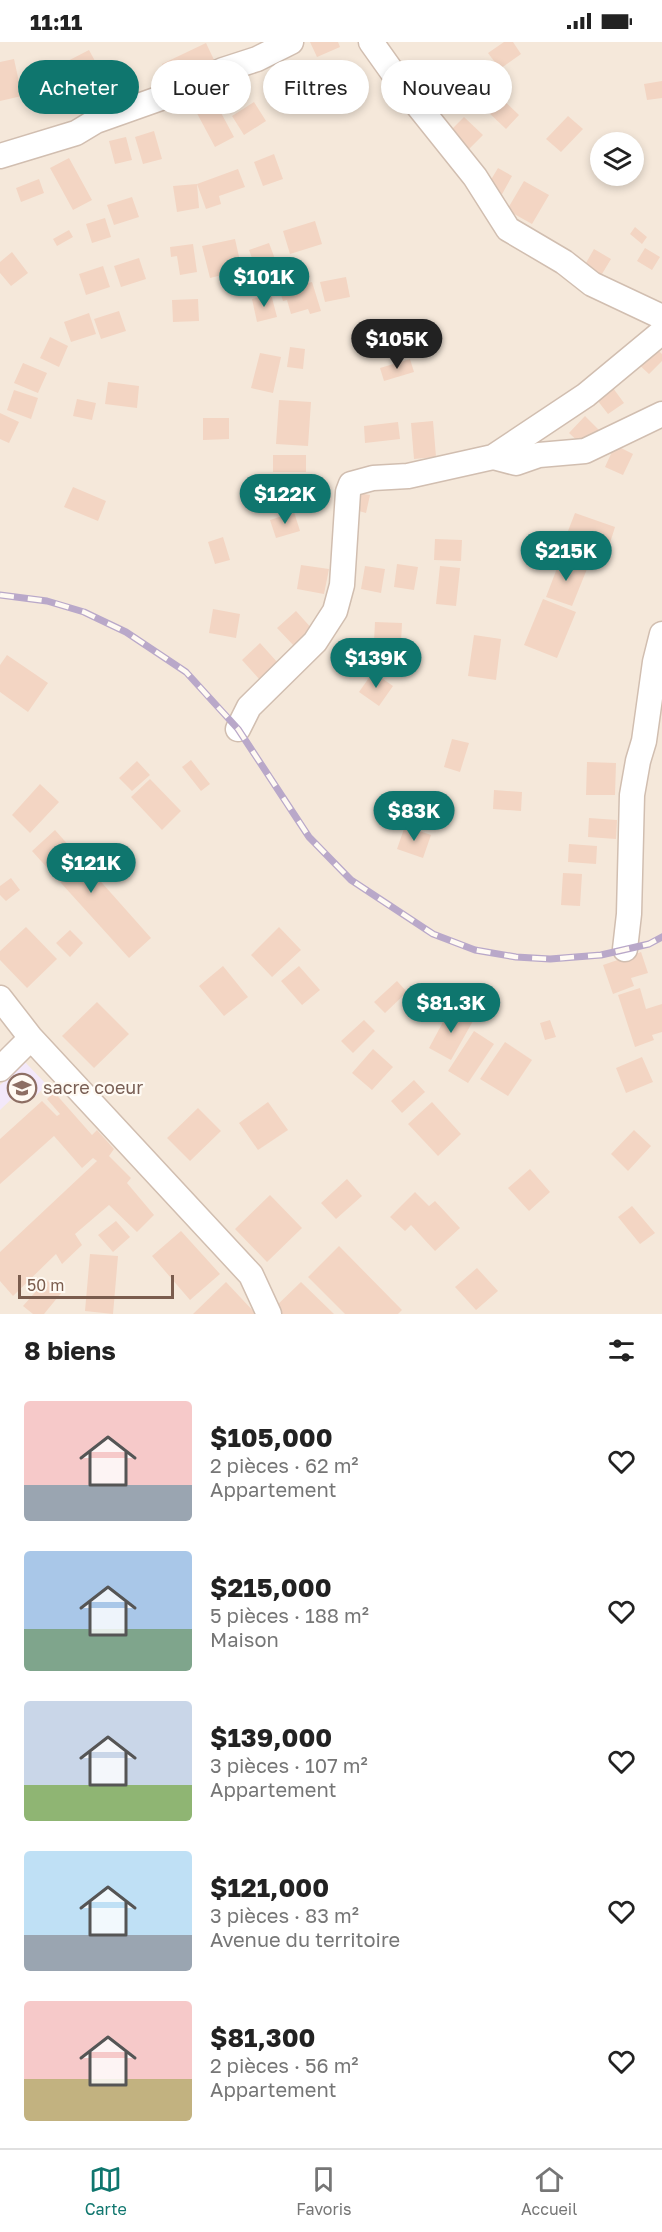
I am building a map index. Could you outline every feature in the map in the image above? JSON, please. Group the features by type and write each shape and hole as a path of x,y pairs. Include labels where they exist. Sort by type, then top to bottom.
{"street":[{"path":"0,156 76,133 96,121 161,98 223,70 257,60 291,42"},
{"path":"371,42 403,87 475,177 508,229 564,262 592,284 662,317"},
{"path":"238,729 249,707 315,642 335,612 342,585 348,492 351,484 374,478 408,477 493,457 586,395 662,332"},
{"path":"493,457 516,463 539,455 585,451 662,414"},
{"path":"625,949 629,914 633,795 638,760 653,735 652,680 662,634"},
{"path":"0,999 31,1038 251,1275 268,1314"},
{"path":"0,1069 31,1038"}],"shaded area":[{"path":"0,42 662,42 662,1314 0,1314"},
{"name":"sacre coeur","path":"25,1062 47,1085 30,1101 21,1090 0,1110 0,1085"}],"building":[{"path":"310,42 338,42 340,47 317,57"},
{"path":"504,42 513,42 521,54 512,60 493,60 488,53"},
{"path":"206,43 214,60 170,60"},
{"path":"89,50 94,60 70,60"},
{"path":"14,59 18,78 18,97 0,101 0,62"},
{"path":"662,81 662,98 647,100 644,84"},
{"path":"254,102 266,121 244,135 232,116 251,114 251,104"},
{"path":"512,108 519,115 506,129 490,114 512,114"},
{"path":"197,114 222,114 234,137 215,147"},
{"path":"568,116 583,129 561,152 546,139"},
{"path":"464,117 483,135 469,149 450,131"},
{"path":"154,131 162,159 143,164 135,137"},
{"path":"126,137 132,160 115,164 109,141"},
{"path":"274,154 283,179 263,186 254,162"},
{"path":"69,158 92,200 73,210 50,168"},
{"path":"498,168 512,176 501,196 486,188"},
{"path":"238,169 245,187 219,196 221,204 206,209 197,184"},
{"path":"39,179 44,193 21,202 16,188"},
{"path":"524,181 549,195 532,224 507,210"},
{"path":"197,184 199,208 177,212 173,186"},
{"path":"132,197 139,217 114,225 107,205"},
{"path":"105,218 111,237 92,243 86,224"},
{"path":"315,221 322,244 290,254 283,231"},
{"path":"635,227 647,237 642,244 630,234"},
{"path":"69,230 73,237 57,246 53,239"},
{"path":"235,239 242,270 210,278 202,246"},
{"path":"269,243 278,267 258,274 249,250"},
{"path":"193,244 197,272 180,275 177,256 171,257 170,247"},
{"path":"645,248 660,257 652,270 637,261"},
{"path":"594,249 611,259 599,279 582,270"},
{"path":"12,252 28,273 11,286 0,273 0,262"},
{"path":"139,258 146,279 121,287 114,266"},
{"path":"103,266 110,287 86,295 79,274"},
{"path":"346,277 350,297 325,302 320,282"},
{"path":"300,282 301,285 312,282 321,311 310,314 308,309 291,314 287,300 283,301 279,289"},
{"path":"271,294 277,317 257,322 252,299"},
{"path":"198,299 199,321 173,322 172,300"},
{"path":"119,311 126,331 101,339 94,319"},
{"path":"89,313 96,334 71,342 64,322"},
{"path":"389,328 395,346 375,353 369,335"},
{"path":"50,337 68,346 59,367 40,358"},
{"path":"651,344 662,354 662,361 649,374 635,361"},
{"path":"290,347 305,349 303,369 287,367"},
{"path":"260,353 281,357 273,393 251,388"},
{"path":"410,359 414,372 384,381 380,368"},
{"path":"23,363 47,373 38,393 14,383"},
{"path":"108,382 139,386 137,408 105,404"},
{"path":"610,384 624,403 608,414 594,396"},
{"path":"14,390 38,398 31,419 7,410"},
{"path":"77,399 96,403 92,420 73,416"},
{"path":"279,400 311,402 308,446 276,444"},
{"path":"0,413 19,422 9,443 0,439"},
{"path":"585,416 599,430 583,446 569,433"},
{"path":"203,418 229,418 229,439 203,440"},
{"path":"433,421 436,457 414,459 411,423"},
{"path":"398,422 400,439 365,443 364,426"},
{"path":"615,445 633,454 623,475 605,467"},
{"path":"273,455 306,455 306,472 273,472"},
{"path":"73,487 106,501 98,521 64,507"},
{"path":"359,493 370,495 366,513 355,510"},
{"path":"294,512 300,531 276,538 270,520"},
{"path":"575,513 615,527 609,546 568,531"},
{"path":"564,534 604,549 597,567 557,552"},
{"path":"223,537 230,560 215,564 208,542"},
{"path":"435,539 462,540 461,561 434,560"},
{"path":"561,558 587,569 572,606 546,597"},
{"path":"397,564 418,567 414,590 394,587"},
{"path":"301,565 329,569 324,594 297,589"},
{"path":"365,566 385,569 381,593 361,589"},
{"path":"440,566 460,568 456,606 436,604"},
{"path":"543,599 576,612 557,658 524,645"},
{"path":"213,609 240,614 236,638 209,633"},
{"path":"296,611 314,631 296,648 277,628"},
{"path":"375,622 402,623 401,643 374,642"},
{"path":"474,635 501,639 496,680 468,676"},
{"path":"260,643 278,663 260,680 242,660"},
{"path":"7,655 48,683 28,712 0,692 0,665"},
{"path":"373,672 393,686 379,706 359,692"},
{"path":"452,739 469,743 460,772 444,767"},
{"path":"191,760 210,784 201,791 182,767"},
{"path":"137,761 150,775 132,791 119,778"},
{"path":"587,762 616,763 615,795 586,795"},
{"path":"150,779 181,811 162,830 131,797"},
{"path":"40,784 59,802 30,833 12,815"},
{"path":"494,790 522,792 521,811 493,809"},
{"path":"589,818 617,820 616,839 588,837"},
{"path":"405,826 431,835 423,858 397,849"},
{"path":"55,830 151,938 129,958 32,851"},
{"path":"569,844 597,846 596,864 568,862"},
{"path":"563,873 582,874 580,906 561,905"},
{"path":"11,878 20,890 6,901 0,895 0,886"},
{"path":"26,927 57,959 27,988 0,960 0,951"},
{"path":"279,927 301,950 272,977 251,955"},
{"path":"70,930 83,943 70,957 56,943"},
{"path":"641,952 648,973 631,978 634,986 613,994 603,965"},
{"path":"223,966 248,997 224,1016 199,986"},
{"path":"299,966 320,990 302,1005 281,981"},
{"path":"397,981 407,992 385,1013 374,1002"},
{"path":"640,988 646,1009 662,1004 662,1032 652,1035 654,1040 635,1047 618,995"},
{"path":"97,1002 129,1034 94,1068 62,1036"},
{"path":"450,1009 473,1021 451,1060 429,1048"},
{"path":"364,1020 375,1031 353,1053 341,1041"},
{"path":"550,1020 556,1037 545,1040 540,1023"},
{"path":"474,1031 494,1044 468,1083 448,1071"},
{"path":"505,1042 532,1060 508,1096 480,1079"},
{"path":"373,1049 393,1067 372,1090 352,1073"},
{"path":"642,1057 653,1082 626,1093 616,1068"},
{"path":"414,1080 425,1092 402,1113 391,1101"},
{"path":"54,1092 92,1135 97,1130 114,1149 109,1156 131,1178 127,1183 154,1215 137,1232 109,1205 75,1234 82,1245 62,1264 56,1254 13,1296 0,1281 0,1252 97,1161 93,1158 82,1168 54,1136 0,1184 0,1139 42,1101 57,1116 60,1114 47,1099"},
{"path":"268,1102 288,1130 258,1150 239,1123"},
{"path":"432,1102 461,1134 438,1156 408,1124"},
{"path":"198,1108 221,1131 190,1161 167,1138"},
{"path":"634,1130 651,1146 628,1171 611,1154"},
{"path":"530,1169 550,1192 529,1211 508,1188"},
{"path":"347,1179 362,1196 336,1219 321,1203"},
{"path":"415,1192 429,1206 435,1201 460,1228 435,1251 411,1225 405,1231 390,1217"},
{"path":"270,1195 302,1228 267,1262 235,1229"},
{"path":"632,1206 655,1233 640,1244 618,1217"},
{"path":"116,1221 130,1237 113,1252 98,1235"},
{"path":"181,1231 220,1274 190,1300 152,1256"},
{"path":"339,1246 402,1310 398,1314 345,1314 308,1277"},
{"path":"90,1254 118,1256 113,1314 85,1311"},
{"path":"477,1268 498,1291 476,1310 455,1287"},
{"path":"46,1280 62,1292 44,1314 33,1314 23,1306"},
{"path":"226,1282 256,1314 193,1314"},
{"path":"301,1282 334,1314 276,1314 272,1310"}],"railway":[{"path":"0,595 47,601 84,612 126,632 186,672 238,729 309,837 351,880 433,934 475,950 516,957 550,959 601,955 649,944 662,937"}],"place":[{"name":"sacre coeur","path":"22,1088"}]}
